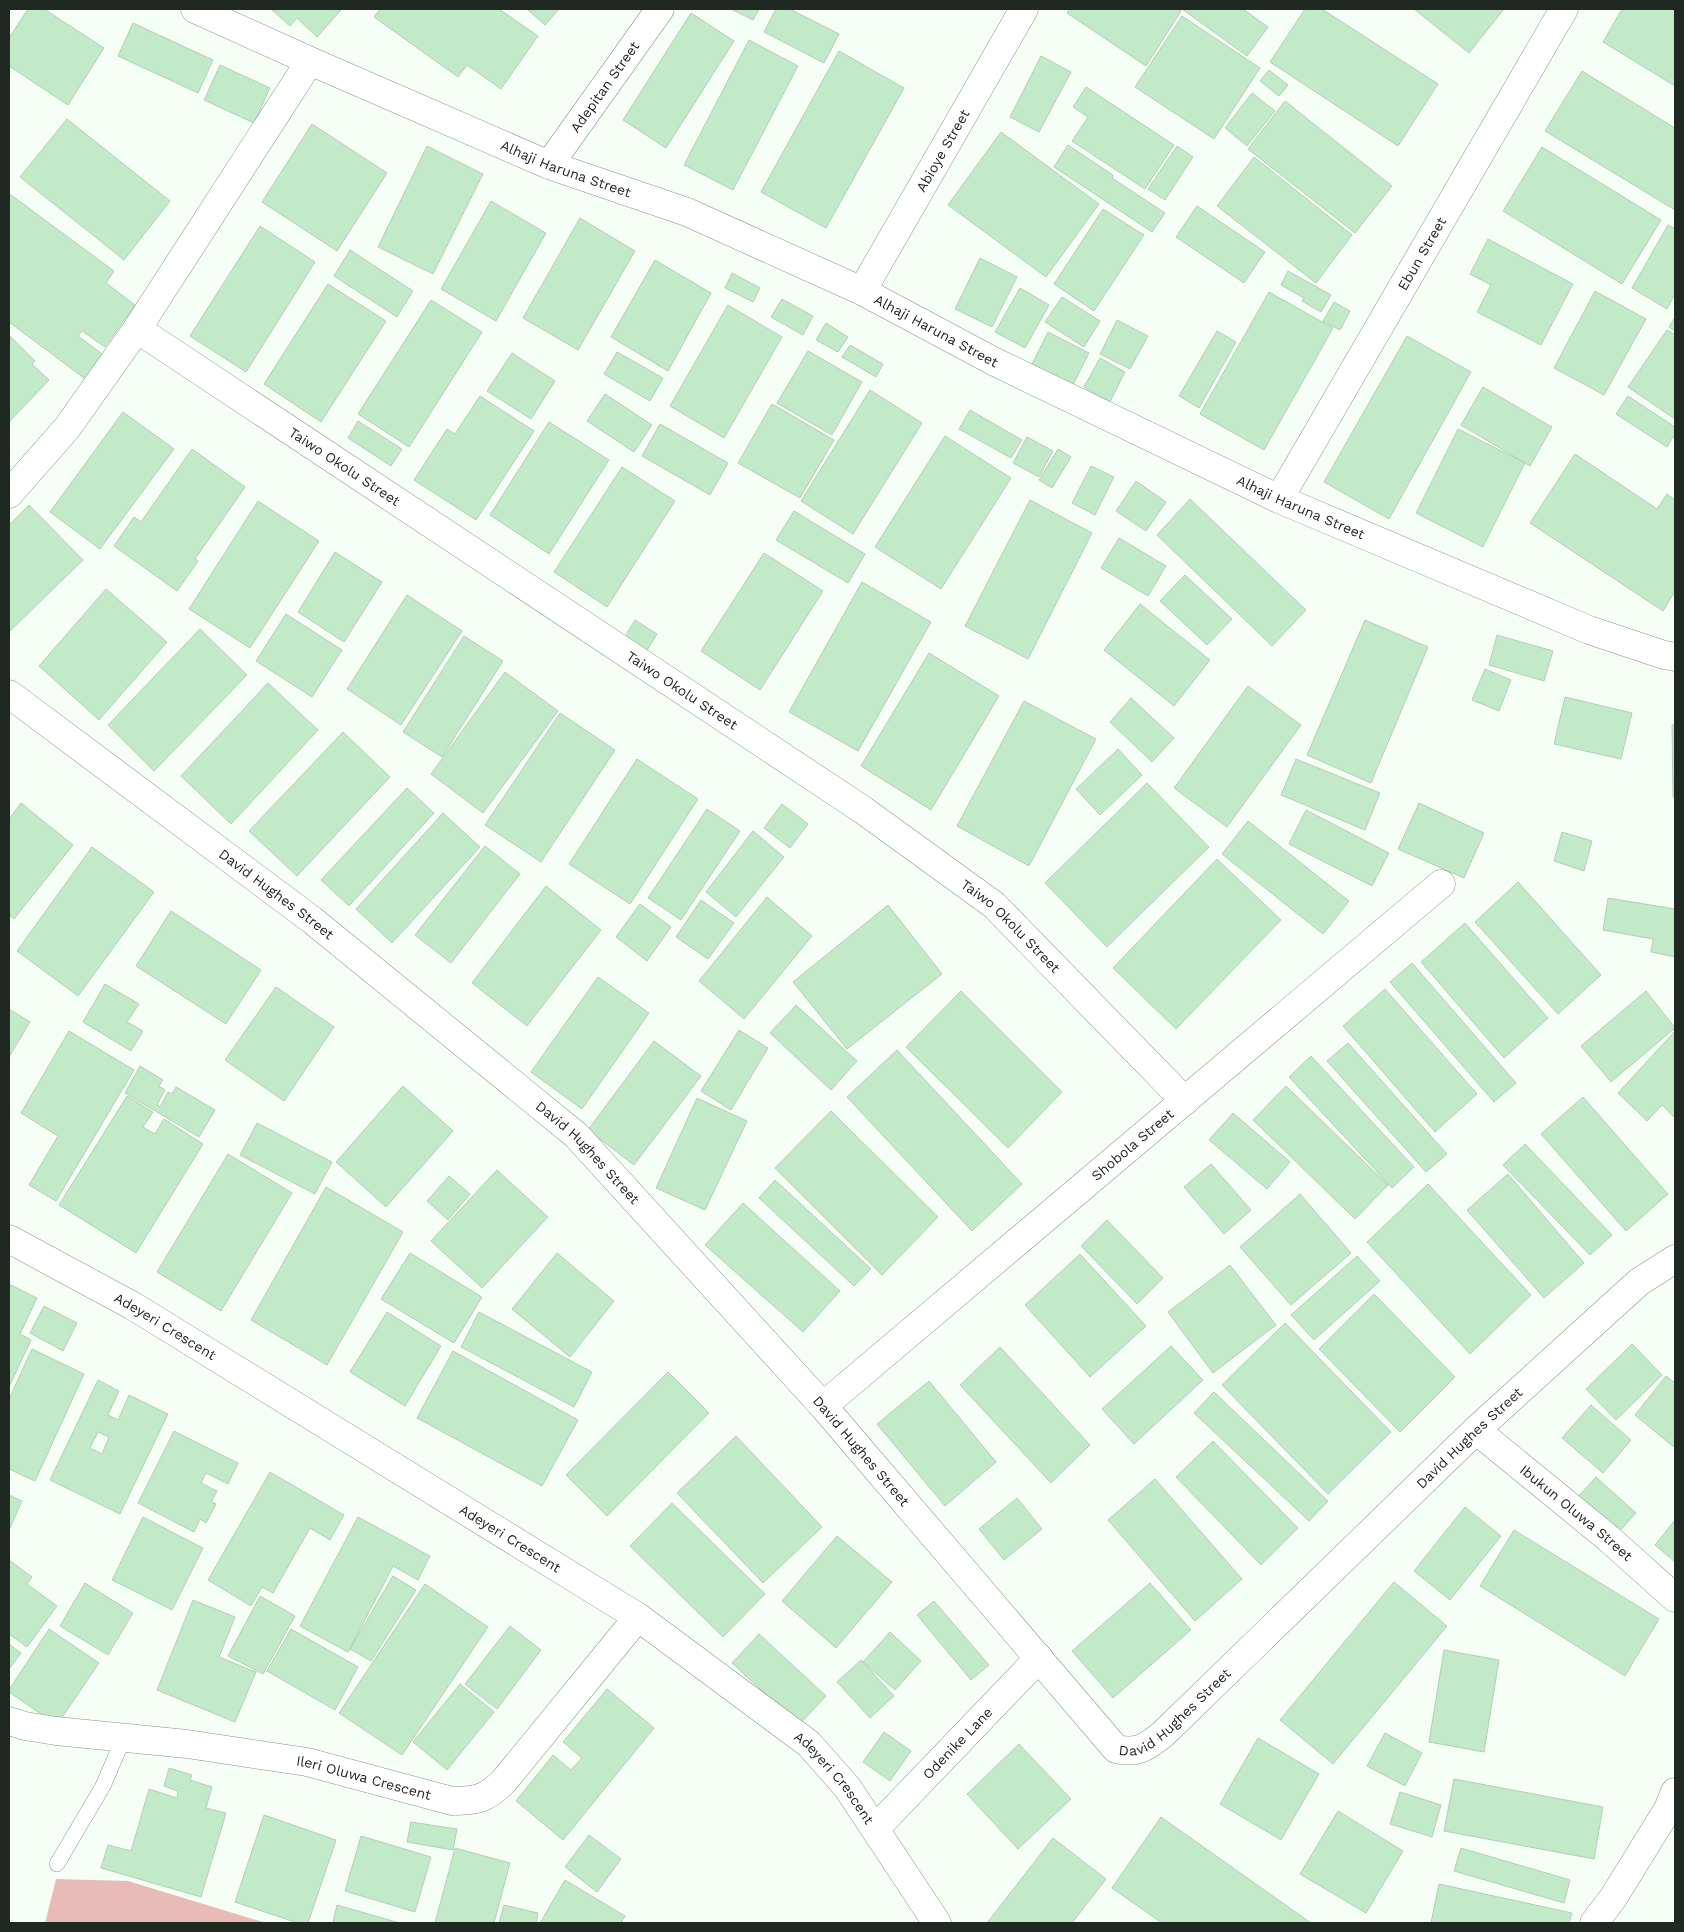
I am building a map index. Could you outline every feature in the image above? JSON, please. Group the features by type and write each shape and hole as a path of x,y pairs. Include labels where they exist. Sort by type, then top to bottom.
{"street":[{"name":"Alhaji Haruna Street","path":"195,9 549,165 688,212 862,291 995,362 1279,500 1589,630 1675,657"},
{"name":"Adepitan Street","path":"549,165 660,9"},
{"name":"Abioye Street","path":"862,291 1024,9"},
{"name":"Ebun Street","path":"1279,500 1564,9"},
{"path":"9,494 68,428 137,329 310,61"},
{"name":"Taiwo Okolu Street","path":"137,329 864,810 994,905 1185,1101"},
{"name":"David Hughes Street","path":"9,694 312,920 576,1135 823,1406 1116,1749 1128,1752 1142,1750 1164,1734 1476,1430 1639,1282 1675,1258"},
{"name":"Shobola Street","path":"823,1406 1441,884"},
{"name":"Adeyeri Crescent","path":"9,1239 133,1306 638,1617 809,1744 847,1787 937,1923"},
{"name":"Ibukun Oluwa Street","path":"1476,1430 1608,1538 1675,1598"},
{"name":"Ileri Oluwa Crescent","path":"9,1721 25,1726 56,1731 187,1744 307,1762 452,1801 469,1801 483,1798 504,1781 638,1617"},
{"name":"Odenike Lane","path":"875,1829 1038,1658"},
{"path":"1594,1923 1613,1898 1668,1809 1675,1792"}],"lane":[{"path":"58,1864 103,1786 124,1737"}],"shaded area":[{"path":"56,1879 128,1881 266,1923 45,1923"}],"building":[{"path":"28,9 44,9 104,48 68,105 9,66 9,38"},
{"path":"271,9 342,9 317,37 297,18 290,26"},
{"path":"380,9 499,9 538,36 501,89 467,65 458,77 374,17"},
{"path":"527,9 559,9 545,25"},
{"path":"731,9 759,9 753,20"},
{"path":"776,9 790,9 839,34 824,63 764,32"},
{"path":"1070,9 1177,9 1181,11 1146,66 1067,13"},
{"path":"1182,9 1243,9 1268,27 1247,56"},
{"path":"1305,9 1322,9 1438,84 1398,146 1270,62"},
{"path":"1414,9 1504,9 1469,53"},
{"path":"1622,9 1675,9 1675,86 1603,42"},
{"path":"691,13 734,41 666,148 623,120"},
{"path":"1182,16 1260,68 1214,139 1135,87"},
{"path":"133,23 213,60 198,93 118,56"},
{"path":"749,40 798,66 733,190 684,165"},
{"path":"839,51 904,88 826,228 761,192"},
{"path":"1041,56 1071,72 1039,132 1010,117"},
{"path":"220,65 270,88 254,123 204,100"},
{"path":"1269,70 1288,85 1279,96 1260,81"},
{"path":"1582,71 1675,128 1675,210 1545,131"},
{"path":"1086,87 1174,145 1145,189 1072,141 1088,117 1073,107"},
{"path":"1252,93 1275,111 1247,146 1225,128"},
{"path":"1285,101 1392,186 1355,233 1248,149"},
{"path":"67,119 170,201 124,260 20,177"},
{"path":"312,124 387,173 337,251 262,202"},
{"path":"1001,132 1099,204 1046,277 948,205"},
{"path":"1068,145 1113,175 1112,178 1165,213 1152,232 1054,167"},
{"path":"427,146 483,174 433,274 378,247"},
{"path":"1177,146 1193,157 1165,200 1148,189"},
{"path":"1542,147 1661,220 1622,284 1503,211"},
{"path":"1254,157 1352,235 1316,283 1217,206"},
{"path":"11,195 114,271 106,283 135,305 105,347 82,331 78,336 105,356 88,381 9,322 9,198"},
{"path":"491,201 546,233 496,321 441,289"},
{"path":"1197,206 1265,252 1244,283 1176,237"},
{"path":"1103,209 1144,235 1094,311 1054,284"},
{"path":"580,218 635,251 578,350 523,318"},
{"path":"1668,225 1675,229 1675,294 1667,309 1632,288"},
{"path":"260,226 315,262 246,372 190,336"},
{"path":"1488,239 1573,284 1541,345 1477,312 1491,285 1470,274"},
{"path":"350,250 413,291 397,317 334,276"},
{"path":"980,258 1017,277 992,327 955,309"},
{"path":"655,260 711,293 668,371 611,337"},
{"path":"1288,271 1331,295 1321,312 1302,301 1304,298 1281,285"},
{"path":"732,273 760,288 753,302 725,288"},
{"path":"328,284 386,321 321,422 264,384"},
{"path":"1020,288 1049,305 1025,348 995,332"},
{"path":"1595,291 1646,319 1604,395 1554,368"},
{"path":"1269,292 1333,328 1264,450 1200,414"},
{"path":"1062,297 1100,321 1084,347 1045,322"},
{"path":"782,299 813,316 803,335 771,317"},
{"path":"431,300 482,332 409,447 358,414"},
{"path":"1334,302 1350,311 1340,330 1323,321"},
{"path":"728,305 782,337 724,438 670,406"},
{"path":"1675,317 1675,331 1669,327"},
{"path":"1117,320 1148,336 1130,369 1100,354"},
{"path":"826,323 848,337 838,352 816,340"},
{"path":"1667,330 1675,335 1675,419 1628,387"},
{"path":"1217,331 1236,342 1199,408 1179,396"},
{"path":"1048,332 1089,353 1072,387 1031,366"},
{"path":"9,335 35,361 32,364 49,380 9,422"},
{"path":"1407,336 1471,372 1389,519 1324,482"},
{"path":"850,345 883,364 876,377 842,357"},
{"path":"808,351 862,382 832,435 777,403"},
{"path":"617,352 663,378 650,401 604,374"},
{"path":"512,353 555,381 531,419 487,391"},
{"path":"1100,358 1125,372 1110,402 1084,387"},
{"path":"1483,387 1552,427 1530,466 1461,425"},
{"path":"870,390 922,423 853,534 801,501"},
{"path":"605,394 652,425 634,452 587,421"},
{"path":"480,396 534,431 476,520 414,480 447,429 455,434"},
{"path":"1628,396 1675,427 1675,434 1667,447 1616,414"},
{"path":"772,404 834,440 800,498 738,463"},
{"path":"970,410 1022,440 1011,458 959,429"},
{"path":"123,412 174,449 100,549 50,512"},
{"path":"358,421 402,449 391,466 348,438"},
{"path":"549,422 609,460 549,554 490,515"},
{"path":"660,424 728,463 710,495 642,456"},
{"path":"1458,429 1525,463 1483,547 1416,513"},
{"path":"945,436 1011,478 941,589 875,547"},
{"path":"1027,437 1053,451 1039,477 1013,463"},
{"path":"192,449 245,487 195,559 198,561 177,591 114,546 134,517 141,522"},
{"path":"1058,449 1071,457 1052,488 1039,480"},
{"path":"1575,454 1657,509 1667,494 1675,500 1675,591 1663,611 1530,523"},
{"path":"1091,466 1114,477 1095,515 1072,503"},
{"path":"622,467 675,501 607,607 554,572"},
{"path":"1136,481 1166,502 1146,531 1116,511"},
{"path":"1190,499 1306,610 1272,646 1157,535"},
{"path":"1030,500 1092,533 1028,659 965,626"},
{"path":"258,501 319,541 250,648 189,609"},
{"path":"29,505 83,560 9,632 9,525"},
{"path":"794,511 865,554 848,583 776,540"},
{"path":"1119,538 1166,566 1148,596 1101,568"},
{"path":"335,552 382,582 344,642 298,612"},
{"path":"764,553 823,591 760,690 701,651"},
{"path":"1185,575 1232,619 1207,645 1160,601"},
{"path":"862,582 931,622 858,751 789,712"},
{"path":"106,589 167,642 99,720 39,666"},
{"path":"407,595 462,631 401,725 347,689"},
{"path":"1140,604 1210,660 1174,706 1104,650"},
{"path":"286,614 342,650 312,697 256,661"},
{"path":"635,620 657,634 646,652 624,638"},
{"path":"1365,620 1428,647 1371,783 1307,755"},
{"path":"200,629 247,675 154,771 108,725"},
{"path":"1497,635 1553,651 1544,681 1489,665"},
{"path":"464,636 503,661 442,757 403,732"},
{"path":"929,653 999,696 931,810 861,766"},
{"path":"1485,669 1511,680 1499,711 1472,700"},
{"path":"505,672 558,711 483,813 431,774"},
{"path":"268,683 318,730 231,824 181,776"},
{"path":"1248,686 1301,725 1227,827 1174,788"},
{"path":"1565,697 1632,713 1621,759 1554,744"},
{"path":"1131,698 1174,738 1152,762 1110,722"},
{"path":"1024,701 1096,739 1029,866 957,826"},
{"path":"560,713 615,750 541,862 485,825"},
{"path":"1672,725 1675,725 1675,797 1673,797"},
{"path":"343,732 390,777 297,876 249,831"},
{"path":"1118,749 1142,775 1100,815 1076,789"},
{"path":"637,759 698,799 630,904 569,864"},
{"path":"1296,759 1380,793 1365,830 1281,795"},
{"path":"1147,783 1209,847 1107,947 1045,883"},
{"path":"407,788 434,813 349,906 321,880"},
{"path":"21,803 73,845 14,919 9,915 9,819"},
{"path":"1419,803 1484,833 1464,878 1398,849"},
{"path":"782,804 808,824 790,848 764,828"},
{"path":"707,809 740,831 681,920 648,898"},
{"path":"1306,810 1389,853 1372,886 1289,844"},
{"path":"443,813 480,847 392,943 356,909"},
{"path":"1248,821 1349,901 1323,934 1222,854"},
{"path":"753,831 784,857 736,917 706,892"},
{"path":"1562,832 1592,841 1584,871 1554,861"},
{"path":"485,846 520,874 451,963 415,935"},
{"path":"92,847 154,892 78,996 17,951"},
{"path":"1217,859 1281,920 1176,1029 1113,968"},
{"path":"1518,882 1601,975 1558,1014 1475,922"},
{"path":"546,886 601,930 527,1026 472,983"},
{"path":"767,897 812,936 744,1019 699,981"},
{"path":"1608,898 1675,909 1675,957 1651,952 1653,939 1603,930"},
{"path":"701,900 734,923 708,959 676,937"},
{"path":"640,904 671,927 647,961 616,937"},
{"path":"888,905 942,974 847,1049 793,982"},
{"path":"171,911 261,970 226,1024 136,966"},
{"path":"1465,923 1548,1018 1504,1058 1421,962"},
{"path":"1412,963 1516,1083 1494,1102 1390,982"},
{"path":"598,977 649,1013 582,1109 531,1072"},
{"path":"105,984 139,1004 127,1022 143,1031 131,1051 83,1022"},
{"path":"276,987 334,1027 284,1101 225,1060"},
{"path":"1385,989 1477,1094 1435,1132 1343,1026"},
{"path":"961,991 1062,1092 1008,1148 906,1047"},
{"path":"1646,991 1675,1028 1611,1082 1581,1046"},
{"path":"796,1005 857,1061 831,1090 770,1033"},
{"path":"9,1009 30,1022 9,1057"},
{"path":"739,1030 768,1048 731,1110 701,1091"},
{"path":"69,1031 134,1070 56,1201 29,1185 58,1136 21,1113"},
{"path":"1675,1031 1675,1118 1662,1105 1647,1121 1618,1093"},
{"path":"654,1041 701,1076 634,1165 588,1130"},
{"path":"1348,1043 1447,1154 1426,1172 1327,1061"},
{"path":"897,1050 1022,1184 972,1231 847,1097"},
{"path":"1311,1056 1414,1167 1392,1188 1289,1077"},
{"path":"140,1066 163,1080 159,1086 165,1090 157,1105 160,1107 168,1092 172,1094 176,1087 215,1110 199,1137 125,1093"},
{"path":"403,1086 453,1131 386,1207 336,1162"},
{"path":"1286,1086 1388,1185 1355,1219 1253,1120"},
{"path":"127,1096 153,1112 143,1127 155,1134 164,1119 203,1144 136,1253 59,1205"},
{"path":"1583,1097 1668,1194 1626,1231 1541,1134"},
{"path":"697,1098 747,1121 705,1210 656,1188"},
{"path":"831,1111 938,1217 882,1275 775,1168"},
{"path":"1233,1113 1290,1162 1267,1189 1209,1140"},
{"path":"257,1123 332,1162 315,1194 240,1155"},
{"path":"1525,1144 1612,1235 1590,1255 1503,1165"},
{"path":"228,1154 292,1193 221,1311 157,1272"},
{"path":"1211,1164 1251,1210 1224,1234 1184,1187"},
{"path":"497,1170 548,1217 482,1288 431,1241"},
{"path":"1508,1174 1584,1263 1544,1298 1467,1210"},
{"path":"449,1176 470,1194 448,1220 427,1201"},
{"path":"775,1180 871,1269 854,1286 759,1198"},
{"path":"1428,1184 1531,1295 1470,1354 1367,1242"},
{"path":"326,1187 403,1232 327,1365 251,1320"},
{"path":"1300,1194 1351,1253 1291,1305 1240,1247"},
{"path":"743,1203 840,1291 803,1332 705,1245"},
{"path":"1107,1220 1163,1278 1137,1304 1081,1246"},
{"path":"410,1253 482,1297 454,1343 381,1299"},
{"path":"557,1253 614,1301 570,1357 512,1309"},
{"path":"1080,1254 1146,1326 1090,1377 1025,1305"},
{"path":"1357,1256 1380,1281 1314,1340 1291,1315"},
{"path":"1230,1265 1276,1325 1213,1373 1168,1312"},
{"path":"9,1284 37,1298 20,1334 31,1340 9,1387"},
{"path":"1374,1294 1455,1377 1400,1432 1319,1349"},
{"path":"44,1306 77,1323 63,1351 30,1333"},
{"path":"387,1312 441,1346 405,1406 350,1372"},
{"path":"479,1312 592,1372 574,1407 461,1347"},
{"path":"1285,1323 1391,1432 1328,1494 1222,1385"},
{"path":"1632,1344 1662,1375 1616,1420 1586,1389"},
{"path":"1171,1346 1203,1380 1134,1444 1102,1409"},
{"path":"1000,1347 1090,1445 1051,1483 960,1385"},
{"path":"32,1349 84,1374 35,1481 9,1469 9,1399"},
{"path":"453,1351 578,1420 542,1486 417,1418"},
{"path":"668,1372 709,1413 607,1516 566,1475"},
{"path":"1666,1376 1675,1383 1675,1448 1635,1415"},
{"path":"98,1380 119,1391 108,1415 118,1420 129,1395 168,1414 120,1514 50,1480","holes":["98,1432 109,1437 102,1454 90,1448"]},
{"path":"929,1381 996,1462 945,1506 877,1424"},
{"path":"1214,1392 1328,1501 1309,1521 1194,1413"},
{"path":"1591,1405 1631,1440 1603,1473 1562,1438"},
{"path":"174,1431 238,1463 228,1484 206,1473 201,1483 217,1491 211,1502 216,1504 206,1523 200,1519 194,1532 138,1503"},
{"path":"736,1436 822,1527 763,1583 677,1493"},
{"path":"1213,1441 1298,1528 1261,1565 1176,1477"},
{"path":"270,1472 344,1515 330,1540 310,1528 273,1593 262,1587 251,1606 208,1580"},
{"path":"1596,1477 1636,1513 1615,1536 1575,1500"},
{"path":"1155,1479 1242,1579 1195,1621 1108,1520"},
{"path":"9,1495 22,1501 10,1528 9,1528"},
{"path":"1017,1498 1042,1529 1004,1560 979,1529"},
{"path":"672,1503 765,1594 723,1637 630,1546"},
{"path":"1465,1507 1501,1536 1450,1600 1414,1571"},
{"path":"143,1517 203,1548 172,1610 112,1580"},
{"path":"358,1517 430,1556 418,1580 393,1566 348,1652 300,1626"},
{"path":"1675,1520 1675,1562 1655,1545"},
{"path":"1514,1530 1659,1619 1625,1676 1480,1586"},
{"path":"837,1536 892,1582 836,1648 782,1601"},
{"path":"9,1560 32,1577 27,1584 57,1606 27,1647 9,1634"},
{"path":"393,1576 416,1590 371,1661 350,1649"},
{"path":"1394,1582 1447,1626 1333,1764 1280,1720"},
{"path":"85,1583 133,1613 108,1655 60,1626"},
{"path":"1150,1583 1191,1630 1113,1698 1072,1651"},
{"path":"425,1584 488,1627 402,1755 339,1713"},
{"path":"260,1596 295,1616 263,1674 228,1656"},
{"path":"193,1600 235,1617 219,1657 256,1672 235,1722 157,1690"},
{"path":"934,1601 989,1665 971,1680 917,1615"},
{"path":"510,1626 541,1650 497,1709 465,1684"},
{"path":"49,1629 99,1663 57,1725 9,1692"},
{"path":"291,1629 358,1667 335,1710 267,1671"},
{"path":"890,1632 921,1661 895,1690 863,1662"},
{"path":"759,1634 826,1696 799,1725 732,1663"},
{"path":"9,1644 21,1653 9,1669"},
{"path":"1444,1650 1499,1660 1484,1752 1429,1742"},
{"path":"861,1660 894,1696 870,1718 837,1682"},
{"path":"460,1684 494,1712 447,1770 413,1742"},
{"path":"607,1689 654,1728 563,1840 516,1801 553,1755 571,1770 582,1758 563,1742"},
{"path":"884,1732 911,1751 890,1781 863,1762"},
{"path":"1385,1733 1422,1753 1405,1786 1367,1766"},
{"path":"1258,1738 1319,1774 1281,1840 1220,1804"},
{"path":"1019,1744 1071,1799 1018,1849 967,1794"},
{"path":"169,1768 192,1775 190,1780 212,1787 206,1808 226,1813 201,1897 101,1868 108,1845 131,1851 149,1789 177,1798 178,1791 164,1786"},
{"path":"1454,1779 1603,1807 1594,1859 1444,1831"},
{"path":"1400,1792 1441,1805 1432,1837 1390,1824"},
{"path":"1338,1811 1403,1851 1366,1913 1300,1874"},
{"path":"264,1815 336,1840 308,1923 298,1923 235,1902"},
{"path":"1161,1817 1311,1923 1162,1923 1112,1888"},
{"path":"411,1822 457,1829 453,1850 407,1842"},
{"path":"589,1835 621,1859 597,1892 565,1867"},
{"path":"361,1836 431,1857 415,1912 345,1891"},
{"path":"1053,1838 1106,1879 1072,1923 987,1923"},
{"path":"455,1848 510,1863 494,1923 435,1923"},
{"path":"1461,1848 1570,1880 1564,1903 1454,1871"},
{"path":"565,1880 625,1916 621,1923 540,1923"},
{"path":"1439,1884 1572,1913 1569,1923 1431,1923"},
{"path":"337,1905 400,1923 333,1923"},
{"path":"504,1905 538,1913 536,1923 499,1923"}]}
